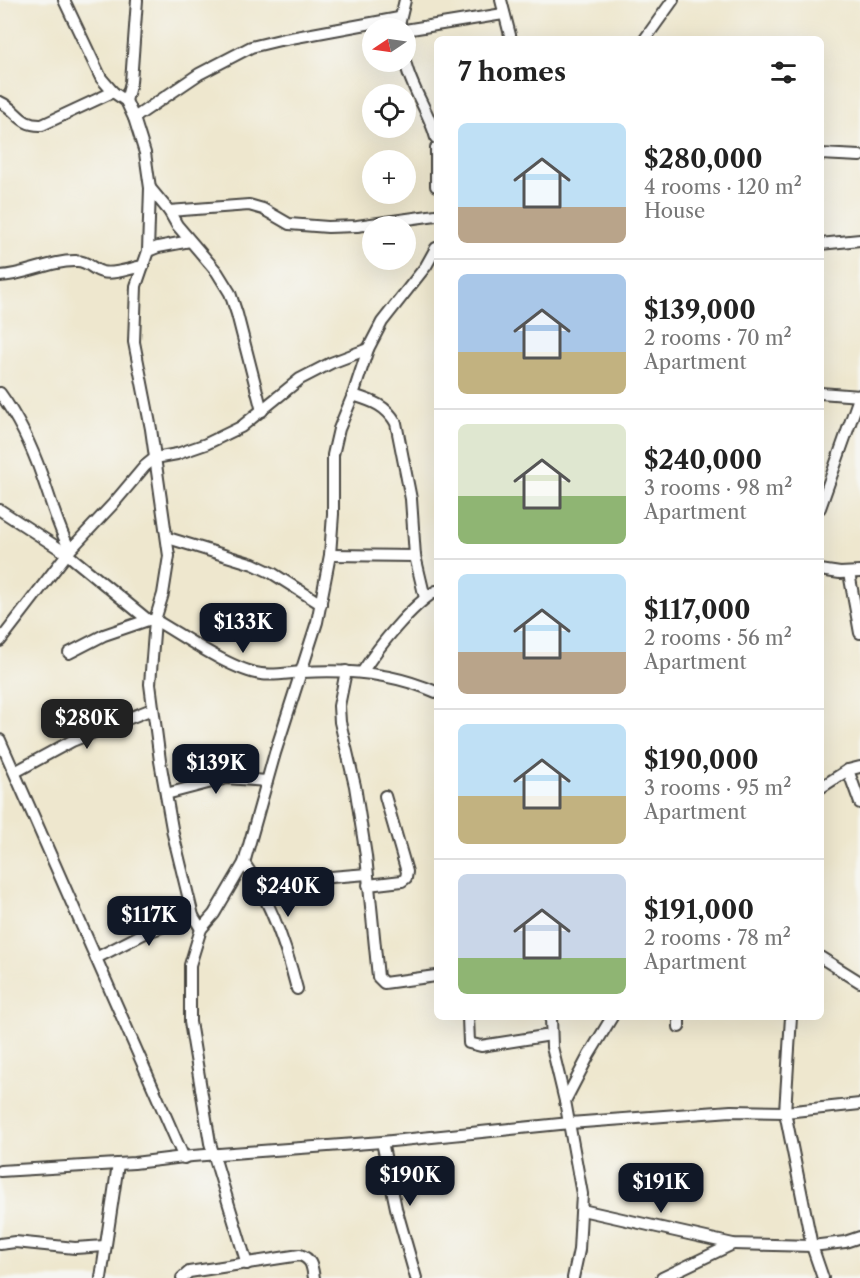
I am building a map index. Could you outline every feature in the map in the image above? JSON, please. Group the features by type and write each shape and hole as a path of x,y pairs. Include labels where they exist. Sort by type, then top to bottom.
{"street":[{"path":"64,0 101,78 112,92 126,101 145,153 150,188 148,251 136,286 134,342 155,458 169,556 163,594 151,620 150,684 152,709 173,834 193,916 201,929"},
{"path":"126,101 131,82 137,0"},
{"path":"400,18 405,0"},
{"path":"647,36 673,0"},
{"path":"504,1 503,14 510,36"},
{"path":"416,28 503,14"},
{"path":"134,118 199,74 250,47 280,40 362,28"},
{"path":"409,72 415,92 434,130"},
{"path":"0,102 32,126 42,125 112,92"},
{"path":"824,154 860,156"},
{"path":"150,188 177,225 217,272 230,294 240,323 262,411"},
{"path":"169,211 249,205 263,209 289,224 328,227 357,226 434,215"},
{"path":"824,244 860,240"},
{"path":"148,251 190,241"},
{"path":"247,1264 210,1143 190,1023 190,965 201,929 214,914 244,863 321,604 330,555 333,455 339,429 368,349 382,322 434,254"},
{"path":"0,276 16,275 56,263 78,261 88,263 101,272 143,266"},
{"path":"0,641 68,552 101,518 145,466 155,458 177,454 206,444 241,427 300,379 368,349"},
{"path":"0,393 27,440 68,552"},
{"path":"824,393 860,395 824,497"},
{"path":"353,395 381,405 391,414 396,423 411,499 415,556 425,598"},
{"path":"0,510 68,552 151,620 240,668 259,674 278,675 300,672 363,671 406,681 434,691"},
{"path":"168,538 253,564 272,573 321,604"},
{"path":"330,555 415,556"},
{"path":"824,570 855,572 860,633"},
{"path":"363,671 376,651 425,598 434,592"},
{"path":"69,653 104,635 151,620"},
{"path":"346,671 339,705 340,722 355,786 378,977 384,982 434,976"},
{"path":"15,772 72,741 152,709"},
{"path":"0,740 184,1158"},
{"path":"824,785 848,770 860,766"},
{"path":"848,770 860,803"},
{"path":"166,794 227,778 267,781"},
{"path":"259,883 368,879 402,881 406,878 407,872 385,796"},
{"path":"244,863 259,883 291,966 297,989"},
{"path":"96,958 145,933 193,916"},
{"path":"824,960 860,982"},
{"path":"468,1020 469,1043 481,1046 551,1035"},
{"path":"551,1020 552,1047 566,1101 582,1194 579,1250 573,1278"},
{"path":"566,1101 589,1055 610,1020"},
{"path":"791,1020 785,1112 812,1246 823,1278"},
{"path":"0,1171 118,1164 215,1154 382,1142 570,1123 731,1111 785,1112 860,1104"},
{"path":"382,1142 396,1208 416,1278"},
{"path":"101,1278 118,1164"},
{"path":"582,1210 734,1244 812,1246 845,1242 860,1237"},
{"path":"0,1244 15,1242 75,1248 105,1246"},
{"path":"662,1278 734,1244"},
{"path":"182,1278 189,1272 300,1256 306,1257 311,1263 314,1278"}]}
